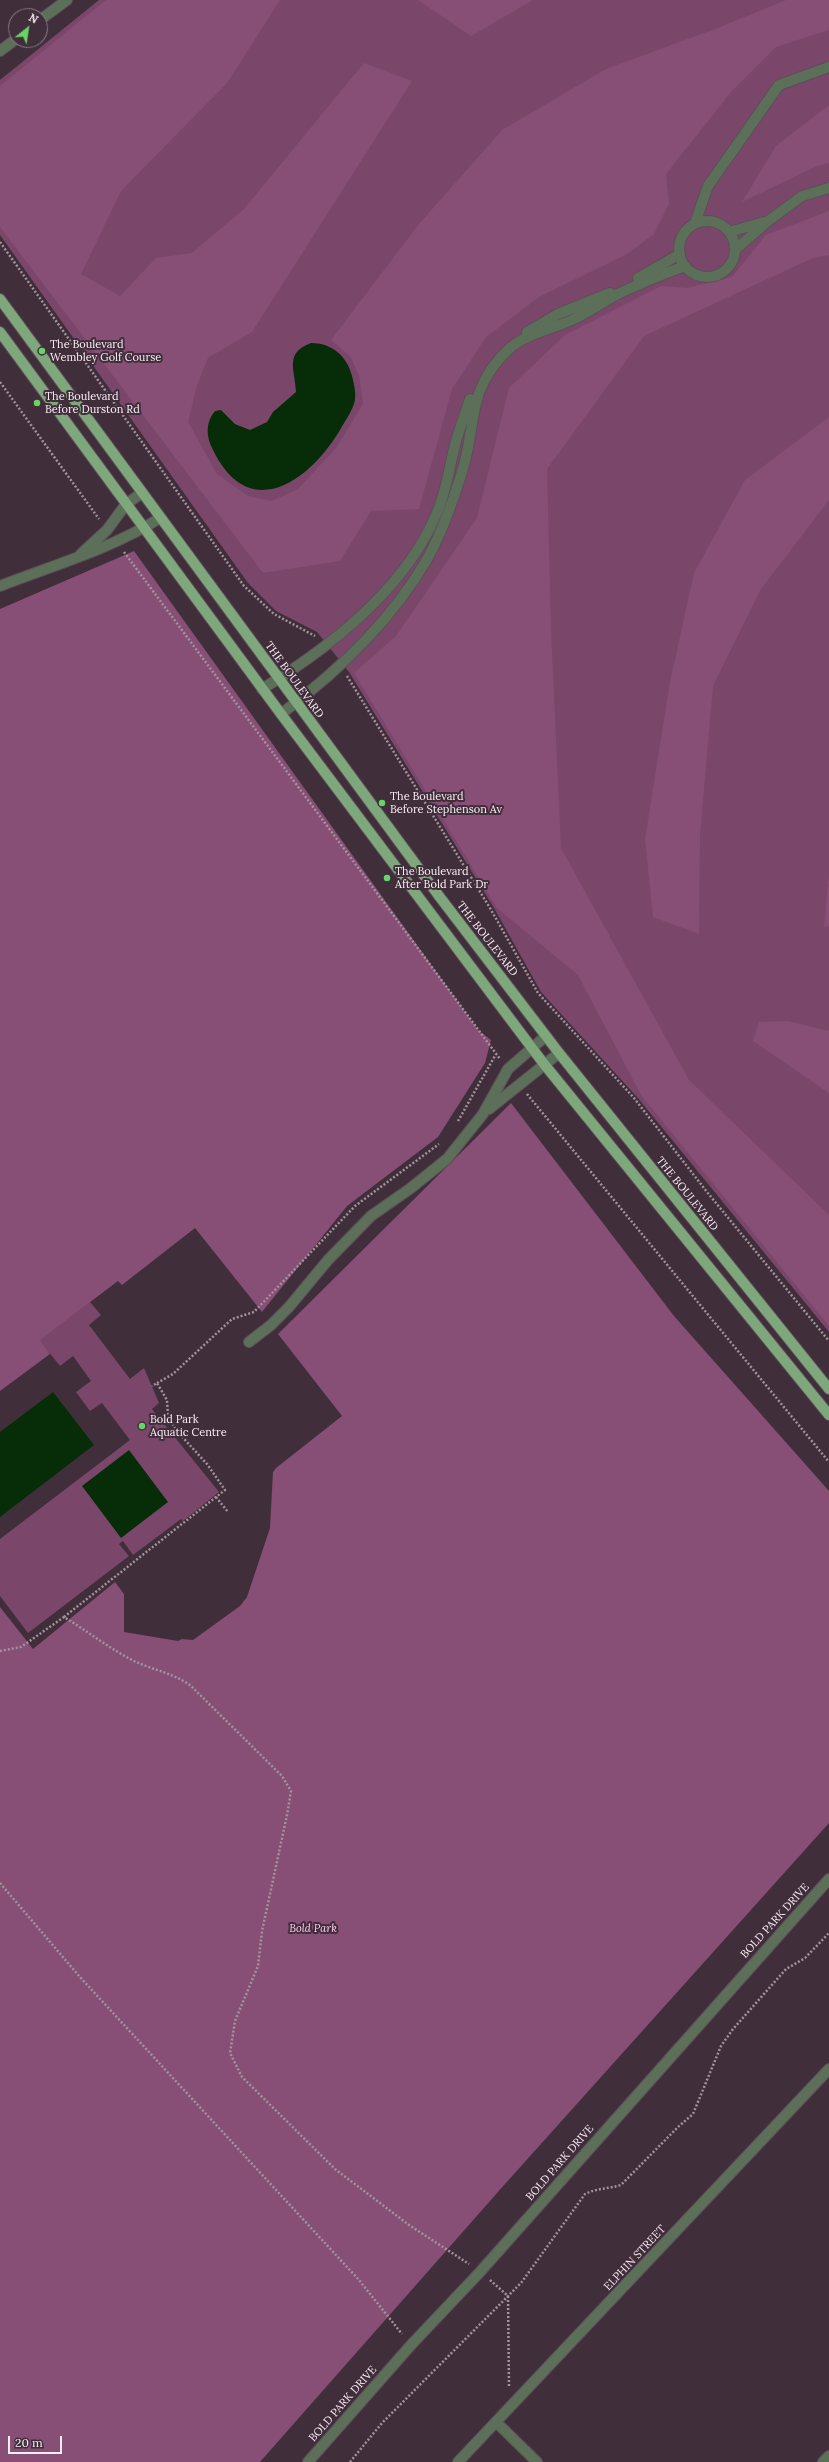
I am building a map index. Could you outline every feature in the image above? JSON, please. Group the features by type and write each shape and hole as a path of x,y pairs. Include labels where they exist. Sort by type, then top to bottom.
{"main road":[{"name":"THE BOULEVARD","path":"0,299 439,896 559,1053 829,1389"},
{"path":"0,332 262,689 544,1064 829,1415"}],"street":[{"path":"48,14 67,0"},
{"path":"696,223 714,222 729,232 735,250 733,259 720,273 702,276 685,266 680,254 682,236 696,223 708,186 778,84 829,67"},
{"path":"735,250 768,221 802,196 829,188"},
{"path":"729,232 768,221"},
{"path":"262,689 326,647 368,609 410,561 436,516 441,502 455,443 475,386 488,365 503,348 558,314 610,293 680,254"},
{"path":"281,714 340,665 406,593 426,560 449,511 462,473 476,398 491,370 510,348 538,333 573,319 620,293 685,266"},
{"path":"79,555 107,530 126,504 142,493"},
{"path":"0,586 79,555 102,550 160,518"},
{"path":"249,1342 271,1325 371,1216 411,1188 447,1159 483,1114 508,1069 531,1047 546,1036"},
{"path":"483,1114 518,1084 559,1053"},
{"name":"BOLD PARK DRIVE","path":"308,2462 411,2345 480,2272 829,1879"},
{"name":"ELPHIN STREET","path":"458,2462 829,2069"},
{"path":"496,2422 537,2462"},
{"path":"823,2462 829,2456"}],"path":[{"path":"0,242 244,586 274,614 314,636 326,647"},
{"path":"0,382 107,530"},
{"path":"116,542 508,1069"},
{"path":"340,665 490,908 538,993 634,1098 707,1192 829,1340"},
{"path":"455,1126 496,1054"},
{"path":"518,1084 829,1462"},
{"path":"152,1386 173,1374 232,1320 254,1312 355,1206 443,1140"},
{"path":"0,1651 21,1647 64,1617 223,1493 224,1486 176,1430 168,1416 167,1400 157,1382"},
{"path":"216,1498 228,1512"},
{"path":"64,1617 131,1659 165,1674 178,1676 191,1686 282,1776 291,1791 262,1931 258,1966 234,2020 230,2053 242,2077 335,2169 409,2225 480,2272 508,2296 509,2409"},
{"path":"0,1883 100,1998 359,2280 411,2345"},
{"path":"350,2462 382,2422 520,2283 585,2194 596,2189 621,2185 678,2128 687,2121 693,2114 721,2046 733,2029 786,1969 805,1958 829,1933"}],"shaded area":[{"path":"99,0 829,0 829,1332 637,1097 541,992 494,908 349,672 317,632 276,611 248,583 0,235 0,80 40,48 48,48 48,41"},
{"path":"311,343 326,345 332,348 338,352 346,362 350,369 355,391 355,400 351,412 327,449 296,479 278,487 261,490 244,485 228,473 213,450 208,435 209,420 215,411 221,410 235,424 250,430 267,422 273,412 296,392 293,369 294,357 303,347"},
{"name":"Bold Park Aquatic Centre","path":"90,1302 101,1315 89,1325 130,1379 144,1368 159,1403 152,1409 219,1492 183,1521 181,1519 133,1555 123,1541 119,1544 129,1556 28,1633 0,1596 0,1539 130,1440 102,1403 90,1411 76,1392 91,1381 73,1356 60,1366 39,1340"},
{"path":"53,1392 94,1445 0,1517 0,1432"},
{"path":"129,1450 168,1502 121,1538 82,1486"}],"green space":[{"path":"106,0 280,0 227,83 121,191 81,274 120,296 156,258 192,253 244,209 364,63 412,81 252,332 208,358 197,385 188,422 217,474 248,496 272,501 298,489 336,448 363,404 359,375 350,356 331,340 419,224 502,130 606,69 715,29 786,0 829,0 829,30 776,47 731,92 666,174 669,204 654,234 627,254 539,297 486,337 452,389 419,509 371,511 340,561 263,573 0,227 0,86"},
{"path":"418,0 533,0 471,36"},
{"path":"829,105 829,163 817,166 742,202 776,146"},
{"path":"829,211 829,255 813,258 644,336 547,469 551,630 561,848 689,1080 829,1215 829,1326 641,1095 578,975 497,908 354,673 396,636 477,518 509,388 565,335 661,286 687,288 732,277 766,235"},
{"path":"829,417 829,500 761,589 713,686 700,835 699,934 653,917 645,839 670,682 694,573 745,480"},
{"path":"134,551 478,1030 491,1040 485,1063 438,1137 347,1206 262,1312 195,1228 122,1285 118,1281 40,1340 50,1354 0,1391 0,609"},
{"path":"829,878 829,926 824,927 828,882"},
{"path":"788,1021 829,1031 829,1093 753,1041 759,1022"},
{"name":"Bold Park","path":"511,1103 674,1316 829,1491 829,1823 505,2184 260,2462 0,2462 0,1607 33,1649 115,1582 124,1594 124,1632 178,1641 182,1639 193,1640 240,1606 247,1597 270,1528 273,1472 276,1468 342,1416 278,1334"}],"place":[{"name":"The Boulevard Wembley Golf Course","path":"42,351"},
{"name":"The Boulevard Before Durston Rd","path":"37,403"},
{"name":"The Boulevard Before Stephenson Av","path":"382,803"},
{"name":"The Boulevard After Bold Park Dr","path":"387,878"},
{"name":"Bold Park Aquatic Centre","path":"142,1426"}]}
